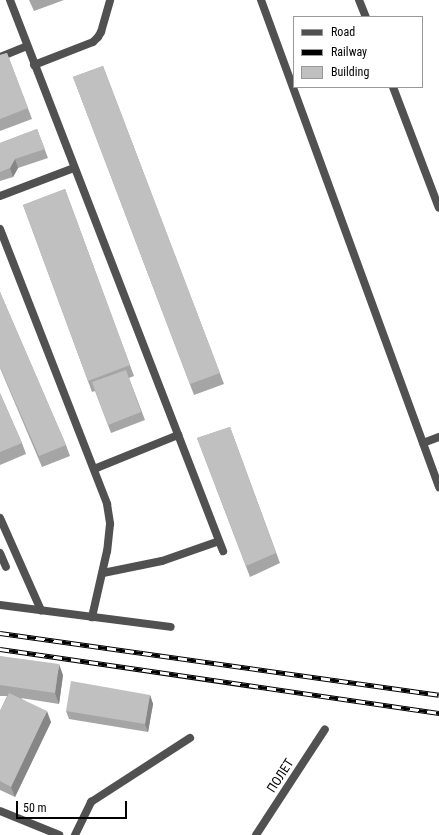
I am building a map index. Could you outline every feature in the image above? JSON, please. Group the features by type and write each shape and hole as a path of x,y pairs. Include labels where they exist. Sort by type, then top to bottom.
{"street":[{"path":"10,0 223,551"},
{"path":"34,65 93,42 102,32 110,0"},
{"path":"261,0 293,88"},
{"path":"359,0 366,16"},
{"path":"0,57 27,46"},
{"path":"293,88 439,486"},
{"path":"393,88 439,208"},
{"path":"0,196 74,168"},
{"path":"0,229 108,504 110,524 103,573 92,617"},
{"path":"94,469 178,435"},
{"path":"423,443 439,437"},
{"path":"0,518 41,610"},
{"path":"103,573 162,561 219,541"},
{"path":"0,553 6,567"},
{"path":"0,604 171,627"},
{"name":"ПОЛЕТ","path":"256,835 325,729"},
{"path":"75,835 91,802 190,738"},
{"path":"0,811 59,835"}],"building":[{"path":"7,53 28,108 0,119 0,55"},
{"path":"103,66 220,373 190,384 73,77"},
{"path":"37,129 45,149 15,159 10,168 0,172 0,143"},
{"path":"65,189 130,365 88,381 23,205"},
{"path":"0,292 66,445 39,456 0,367"},
{"path":"126,370 141,412 108,425 92,382"},
{"path":"0,393 22,443 0,452"},
{"path":"230,427 276,553 246,566 197,438"},
{"path":"0,656 59,664 55,693 0,685"},
{"path":"71,681 150,695 145,724 66,711"},
{"path":"9,693 47,711 11,787 0,781 0,711"}],"railway":[{"path":"0,633 439,695"},
{"path":"0,649 439,713"}]}
